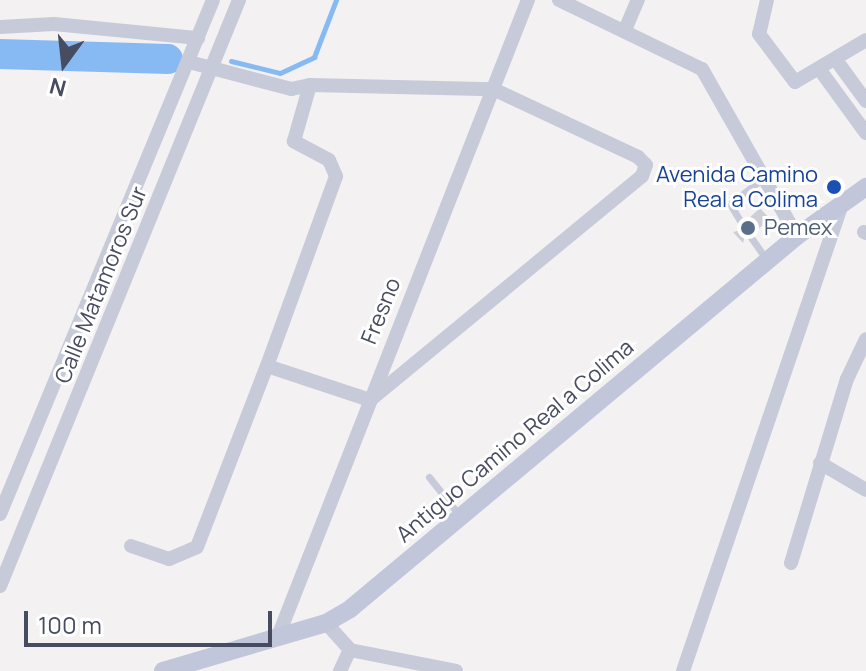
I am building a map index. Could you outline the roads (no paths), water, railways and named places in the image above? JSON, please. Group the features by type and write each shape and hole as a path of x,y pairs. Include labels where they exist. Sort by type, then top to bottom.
{"main road":[{"name":"Antiguo Camino Real a Colima","path":"163,671 326,623 461,518 797,236 866,187"}],"street":[{"name":"Calle Matamoros Sur","path":"0,514 213,0"},
{"name":"Calle Matamoros Sur","path":"0,586 213,71 239,0"},
{"name":"Fresno","path":"277,639 528,0"},
{"path":"559,0 702,69 797,236"},
{"path":"625,30 638,0"},
{"path":"767,0 759,34 792,80 801,83 866,40"},
{"path":"0,27 54,24 198,38"},
{"path":"836,60 866,101"},
{"path":"189,62 274,87 493,89 638,157 646,165 642,176 370,400 267,366"},
{"path":"820,70 866,133"},
{"path":"131,546 169,559 197,547 336,176 329,160 294,141 310,85"},
{"path":"683,671 841,206"},
{"path":"791,563 820,463 861,364 866,339"},
{"path":"820,463 866,490"},
{"path":"19,469 46,479"},
{"path":"326,623 350,650 456,671"},
{"path":"342,671 350,650"}],"lane":[{"path":"742,224 730,204 764,178"},
{"path":"750,236 768,261"},
{"path":"429,477 461,518"}],"waterway":[{"path":"231,61 280,73 314,57 336,0"},
{"path":"0,54 168,59"},
{"path":"168,59 177,57"}],"place":[{"name":"Avenida Camino Real a Colima","path":"834,187"},
{"name":"Pemex","path":"748,228"}]}
